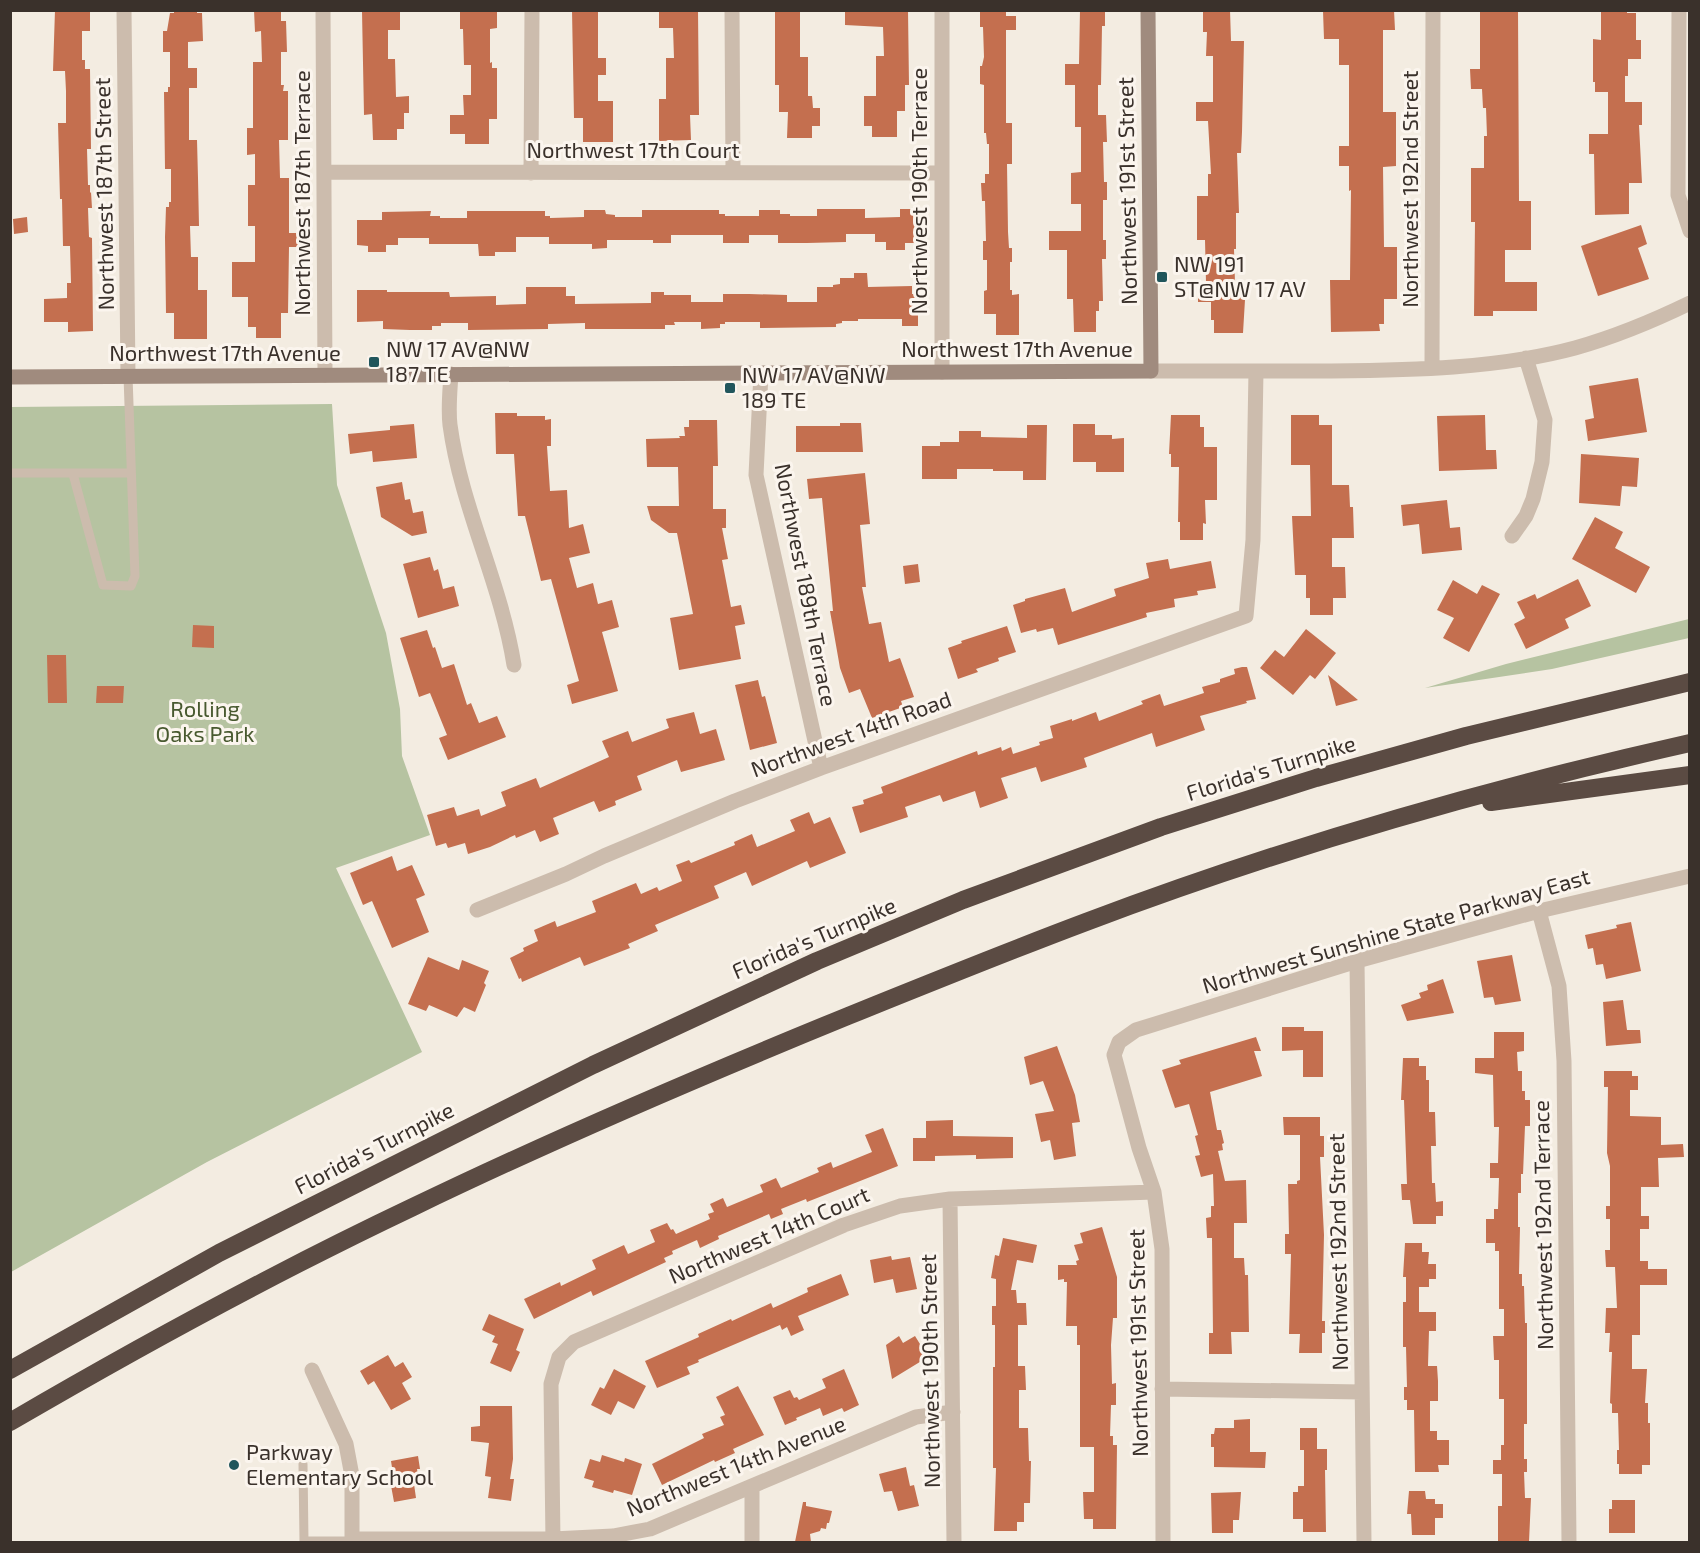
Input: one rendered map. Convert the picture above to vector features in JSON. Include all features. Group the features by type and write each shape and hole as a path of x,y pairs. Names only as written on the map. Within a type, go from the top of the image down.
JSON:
{"highway":[{"name":"Florida's Turnpike","path":"10,1370 219,1253 593,1065 817,961 921,918 1074,858 1161,827 1316,778 1466,736 1689,682"},
{"path":"10,1422 203,1313 413,1207 598,1121 771,1048 1085,922 1267,859 1418,812 1551,776 1689,743"},
{"path":"1418,812 1689,775"}],"street":[{"name":"Northwest 187th Street","path":"124,10 128,376"},
{"name":"Northwest 187th Terrace","path":"323,10 325,375"},
{"path":"531,173 532,10"},
{"path":"732,10 733,172"},
{"name":"Northwest 190th Terrace","path":"942,10 942,372"},
{"name":"Northwest 191st Street","path":"1148,10 1151,371"},
{"name":"Northwest 192nd Street","path":"1432,10 1432,368"},
{"path":"1679,10 1678,195 1689,231"},
{"name":"Northwest 17th Court","path":"324,172 942,173"},
{"name":"Northwest 17th Avenue","path":"10,377 1387,370 1432,368 1526,358 1575,348 1656,319 1689,303"},
{"path":"1512,536 1526,516 1533,499 1542,462 1545,420 1526,358"},
{"name":"Northwest 14th Road","path":"477,910 566,874 604,855 821,768 1246,616 1253,540 1256,371"},
{"name":"Northwest 189th Terrace","path":"761,373 756,475 821,768"},
{"path":"451,375 450,424 459,472 498,593 514,664"},
{"name":"Northwest Sunshine State Parkway East","path":"1119,1042 1136,1030 1357,962 1539,910 1689,876"},
{"name":"Northwest 192nd Terrace","path":"1539,910 1559,986 1564,1061 1569,1542"},
{"name":"Northwest 192nd Street","path":"1357,962 1364,1542"},
{"name":"Northwest 191st Street","path":"1119,1042 1114,1054 1138,1148 1154,1192 1162,1249 1163,1542"},
{"name":"Northwest 14th Court","path":"553,1541 551,1384 559,1357 574,1342 844,1225 900,1206 950,1199 1154,1192"},
{"name":"Northwest 190th Street","path":"950,1199 954,1542"},
{"path":"312,1370 346,1444 352,1476 352,1541"},
{"path":"1162,1389 1362,1392"},
{"name":"Northwest 14th Avenue","path":"352,1541 553,1541 613,1536 650,1529 916,1417 953,1412"},
{"path":"752,1486 752,1542"}],"lane":[{"path":"73,474 103,585 131,586 135,576 128,376"},
{"path":"10,473 131,473"},
{"path":"303,1464 304,1542 352,1541"}],"green space":[{"name":"Rolling Oaks Park","path":"332,404 337,485 386,633 400,709 402,756 430,835 336,868 422,1052 207,1162 11,1272 11,407"},
{"path":"1689,619 1689,638 1552,669 1425,688 1506,664"}],"building":[{"path":"55,10 90,10 90,31 82,31 82,60 85,60 85,69 90,69 91,149 87,149 88,185 90,185 92,208 88,208 89,237 92,238 93,331 68,332 68,322 44,322 44,299 67,298 67,283 71,283 70,246 63,246 62,199 60,199 58,123 66,123 65,71 53,71"},
{"path":"174,10 197,10 197,13 202,13 203,41 188,42 188,68 197,68 197,88 189,88 189,140 197,140 199,226 190,226 191,257 198,257 198,290 207,290 207,339 174,339 174,313 166,313 166,207 169,207 169,202 171,202 171,169 165,169 164,92 168,92 168,87 170,87 170,52 163,52 163,31 167,31 170,13 174,13"},
{"path":"254,10 276,10 281,12 281,21 286,21 287,52 281,52 281,85 284,85 283,91 288,91 288,140 279,140 280,178 289,178 289,233 302,233 302,247 289,247 288,313 281,313 281,338 256,338 256,327 248,327 248,297 232,297 232,262 255,262 255,226 248,226 248,185 255,185 255,154 247,155 247,128 253,128 253,62 262,62 261,31 255,32"},
{"path":"400,10 400,30 388,30 388,59 395,59 396,97 409,96 409,113 404,113 404,129 397,129 397,140 373,140 372,114 364,115 362,11"},
{"path":"497,10 497,28 490,29 490,63 492,62 492,68 497,68 497,119 489,119 489,144 465,144 465,134 450,134 450,115 464,115 463,95 471,95 471,65 464,65 463,29 460,29 460,12"},
{"path":"572,10 598,10 598,58 606,58 606,75 598,75 598,101 613,101 613,142 583,142 583,118 574,118"},
{"path":"659,10 698,10 699,115 690,115 691,140 659,141 659,99 666,99 666,58 674,58 673,28 659,28"},
{"path":"775,10 800,10 800,57 808,57 808,96 812,96 813,108 820,108 820,126 812,126 812,138 787,138 788,112 779,112 779,85 775,85"},
{"path":"845,10 908,10 909,85 905,85 905,111 897,111 897,137 872,137 872,126 864,126 864,96 876,96 876,56 884,56 883,27 845,25"},
{"path":"980,10 1006,10 1006,16 1016,16 1016,30 1006,30 1006,123 1012,123 1012,164 1007,164 1008,232 1009,248 1012,248 1010,290 1012,290 1012,295 1019,294 1019,335 996,335 996,314 984,314 987,260 983,260 983,241 986,241 985,201 982,201 981,183 985,183 985,174 989,174 989,144 987,144 986,133 984,133 984,85 980,84 980,66 982,66 984,57"},
{"path":"1080,10 1105,10 1105,26 1102,26 1101,85 1098,85 1098,115 1106,115 1107,142 1103,142 1107,200 1103,200 1103,240 1106,240 1106,259 1102,259 1103,301 1099,301 1099,311 1096,311 1096,332 1074,332 1073,299 1067,299 1067,250 1049,250 1049,231 1081,231 1081,204 1071,204 1071,173 1081,172 1081,127 1075,127 1075,85 1065,85 1065,64 1079,64"},
{"path":"1203,10 1230,10 1231,41 1244,41 1241,153 1237,153 1239,213 1236,213 1236,249 1234,249 1235,283 1246,283 1243,333 1214,333 1211,302 1198,302 1198,282 1206,282 1205,240 1197,240 1197,196 1208,196 1208,174 1211,174 1208,121 1196,121 1196,102 1213,102 1213,56 1206,56 1207,32 1203,32"},
{"path":"1394,10 1395,30 1383,30 1383,112 1396,112 1396,166 1383,167 1384,247 1397,247 1397,299 1384,299 1384,324 1379,324 1380,331 1331,332 1330,280 1350,280 1349,166 1339,166 1339,146 1349,146 1349,65 1339,65 1339,39 1324,39 1323,11"},
{"path":"1480,10 1518,10 1519,201 1531,201 1531,250 1505,250 1505,282 1537,282 1537,311 1493,311 1493,316 1474,316 1475,222 1471,222 1471,168 1484,168 1484,136 1487,136 1486,108 1483,108 1482,89 1471,89 1470,69 1480,69"},
{"path":"1601,10 1627,10 1627,13 1636,13 1636,40 1641,40 1641,59 1628,59 1628,76 1625,76 1625,102 1642,102 1642,125 1639,125 1642,183 1629,183 1629,214 1595,215 1594,154 1589,154 1589,134 1608,134 1608,92 1595,92 1595,82 1593,82 1593,39 1601,40"},
{"path":"817,209 865,209 865,218 900,217 900,209 918,209 918,243 905,243 905,250 886,250 886,242 875,242 875,234 846,234 846,242 807,243 778,243 778,235 749,235 749,243 723,243 723,235 671,235 671,243 653,243 653,240 607,240 607,248 592,249 592,244 549,244 549,237 516,237 516,252 495,252 495,256 479,256 478,244 429,244 429,238 398,238 398,245 386,245 386,252 368,252 368,246 357,245 357,220 382,220 382,212 431,211 430,216 440,216 440,218 467,218 467,211 545,211 545,216 550,216 550,218 584,217 584,210 605,210 606,214 615,215 615,217 642,217 642,210 719,210 719,214 725,214 725,216 759,216 759,210 780,210 780,214 790,214 790,216 817,216"},
{"path":"27,217 28,232 14,234 13,219"},
{"path":"1641,225 1647,244 1638,248 1649,279 1598,296 1581,246"},
{"path":"854,273 867,273 868,287 912,286 912,294 918,294 918,326 902,326 902,319 858,319 858,321 842,321 836,324 836,327 760,328 760,322 725,322 725,324 720,324 720,328 701,329 701,322 674,322 675,325 665,325 665,329 585,329 585,323 548,324 548,329 468,330 468,323 441,323 441,326 432,326 432,330 410,330 383,329 383,321 357,322 357,290 449,292 450,297 496,296 496,305 526,304 526,287 566,287 566,296 575,296 575,304 651,303 651,292 664,292 664,295 691,295 691,302 723,302 723,294 749,294 787,295 787,302 817,302 817,287 833,287 833,285 840,284 840,278 854,278"},
{"path":"1638,378 1647,432 1588,441 1585,420 1594,418 1589,386"},
{"path":"495,413 545,416 545,420 551,419 551,446 547,446 550,491 567,490 569,528 583,524 590,553 569,558 577,588 593,583 598,604 612,600 619,627 602,632 618,691 572,704 567,685 579,681 551,579 541,581 525,516 518,516 514,454 496,454"},
{"path":"1171,415 1200,415 1200,427 1204,427 1204,447 1217,447 1217,500 1205,500 1206,524 1203,523 1203,540 1180,540 1179,467 1171,467 1171,454 1169,454"},
{"path":"1291,415 1319,415 1319,425 1332,425 1332,485 1349,485 1350,507 1353,507 1354,538 1332,538 1332,567 1345,567 1346,598 1333,598 1333,615 1310,615 1310,598 1306,598 1306,575 1295,575 1292,516 1311,516 1310,465 1291,465"},
{"path":"1485,415 1486,450 1496,450 1497,469 1439,471 1437,416"},
{"path":"689,420 717,420 718,466 713,466 713,509 726,509 726,528 722,528 728,559 722,560 731,607 741,605 745,624 735,626 741,659 679,670 670,618 693,614 677,533 669,533 651,520 647,506 679,506 678,467 647,467 646,439 685,436 684,427 689,427"},
{"path":"840,423 861,423 863,452 796,452 796,426 840,426"},
{"path":"414,424 417,458 373,462 372,451 350,454 348,434 390,430 390,426"},
{"path":"1073,424 1095,424 1095,435 1112,435 1112,439 1124,438 1124,472 1096,472 1096,462 1073,462"},
{"path":"1027,425 1047,425 1046,480 1023,480 1023,471 993,471 993,469 957,469 957,479 922,479 922,446 940,446 940,442 959,442 959,431 981,431 981,437 1027,438"},
{"path":"1581,454 1639,458 1637,487 1622,486 1620,506 1579,503"},
{"path":"865,473 870,524 860,525 866,587 862,587 869,624 881,622 889,662 900,658 914,697 901,701 903,707 872,718 860,689 849,693 840,668 830,611 833,611 822,498 809,499 807,479"},
{"path":"402,482 405,500 410,499 413,513 423,511 427,533 412,536 381,517 376,487"},
{"path":"1447,500 1450,528 1460,527 1462,550 1422,554 1419,524 1403,526 1401,505"},
{"path":"1595,517 1623,532 1615,548 1650,567 1636,593 1572,559"},
{"path":"430,557 434,571 438,569 443,589 454,586 459,606 418,618 403,564"},
{"path":"1168,559 1170,569 1211,561 1216,588 1197,591 1198,595 1174,599 1175,607 1146,613 1147,617 1058,645 1053,628 1021,633 1013,605 1025,599 1065,588 1072,612 1116,596 1114,589 1149,578 1146,563"},
{"path":"918,564 920,582 905,584 903,566"},
{"path":"1578,579 1591,606 1565,619 1569,628 1526,649 1514,624 1525,618 1517,602 1535,594 1537,599"},
{"path":"1453,580 1477,594 1482,585 1500,594 1469,652 1443,638 1454,618 1437,610"},
{"path":"193,625 214,626 214,648 192,647"},
{"path":"1007,626 1016,652 998,658 999,661 976,669 978,672 958,679 948,648 962,643 961,641"},
{"path":"1306,629 1336,653 1315,679 1310,675 1293,695 1260,668 1275,650 1284,657"},
{"path":"427,630 442,668 454,664 467,705 471,703 479,723 497,716 506,737 448,760 439,738 447,735 430,693 419,697 400,638"},
{"path":"47,655 66,655 67,703 48,703"},
{"path":"1247,667 1256,699 1200,716 1205,730 1156,747 1152,733 1084,758 1087,767 1041,782 1036,767 1001,778 1008,798 980,808 975,791 943,802 940,795 905,807 908,817 860,833 852,807 864,804 863,800 883,793 881,787 977,751 978,755 1001,747 1002,751 1011,747 1013,754 1040,745 1039,742 1053,738 1050,726 1096,712 1099,721 1143,704 1141,701 1160,694 1164,706 1204,693 1202,687 1220,682 1220,679 1235,674 1234,669"},
{"path":"1328,675 1358,700 1336,706"},
{"path":"758,680 762,697 765,696 777,743 750,750 735,685"},
{"path":"97,686 124,686 123,703 96,703"},
{"path":"694,712 700,734 716,729 725,760 681,772 677,760 637,776 642,790 615,801 616,805 599,812 594,801 553,818 559,834 540,842 535,830 516,838 515,835 468,854 465,843 448,848 446,843 436,846 427,815 454,807 457,816 479,809 481,816 506,806 501,792 536,778 540,788 609,757 602,741 628,731 632,742 669,728 666,719"},
{"path":"809,812 814,824 830,817 846,853 810,868 807,861 752,886 746,872 714,886 719,898 655,925 658,931 628,944 630,948 584,966 580,957 522,982 521,978 519,979 510,958 524,951 523,948 538,941 534,930 555,921 557,927 596,912 592,901 636,883 641,894 657,887 659,891 682,881 676,865 689,860 691,863 735,845 734,842 752,834 757,847 795,831 790,820"},
{"path":"392,856 397,871 412,865 425,895 416,899 429,932 392,948 372,901 363,905 350,873"},
{"path":"1631,922 1641,971 1606,979 1603,964 1596,965 1593,948 1588,949 1585,935 1617,928 1616,925"},
{"path":"1512,955 1521,1001 1495,1005 1493,997 1484,998 1477,961"},
{"path":"428,957 459,970 462,960 489,971 475,1012 464,1007 457,1017 429,1005 426,1011 408,1004"},
{"path":"1443,979 1454,1013 1407,1021 1401,1005 1421,998 1419,993 1428,990 1427,985"},
{"path":"1623,1000 1627,1030 1640,1030 1641,1043 1606,1046 1603,1002"},
{"path":"1282,1027 1304,1027 1304,1031 1323,1031 1323,1077 1303,1077 1303,1050 1282,1051"},
{"path":"1494,1032 1524,1032 1524,1051 1517,1052 1518,1071 1522,1071 1522,1091 1525,1091 1525,1100 1530,1100 1530,1126 1525,1126 1523,1174 1521,1174 1521,1193 1518,1193 1519,1274 1522,1274 1522,1286 1524,1286 1525,1323 1527,1323 1527,1424 1524,1424 1524,1459 1527,1459 1527,1472 1524,1472 1525,1498 1531,1498 1529,1542 1498,1542 1498,1506 1502,1506 1502,1474 1493,1474 1493,1460 1501,1460 1501,1445 1504,1445 1504,1399 1499,1399 1499,1360 1494,1360 1493,1336 1504,1336 1504,1309 1499,1309 1499,1251 1495,1251 1495,1243 1486,1243 1486,1219 1494,1219 1494,1209 1498,1209 1499,1178 1490,1178 1490,1163 1498,1163 1499,1127 1494,1127 1493,1075 1475,1073 1475,1058 1494,1058"},
{"path":"1256,1037 1261,1051 1254,1051 1262,1076 1210,1092 1217,1130 1221,1130 1224,1143 1222,1144 1223,1150 1218,1151 1225,1181 1246,1180 1247,1223 1234,1223 1234,1258 1244,1258 1245,1275 1248,1275 1249,1332 1231,1332 1232,1354 1209,1354 1209,1333 1213,1333 1212,1238 1207,1238 1206,1218 1211,1217 1211,1206 1214,1206 1213,1174 1201,1177 1195,1156 1200,1155 1195,1136 1198,1135 1189,1104 1175,1108 1162,1070 1181,1064 1179,1060"},
{"path":"1057,1046 1075,1095 1080,1122 1072,1123 1076,1156 1054,1160 1050,1140 1041,1142 1035,1114 1054,1111 1043,1081 1030,1085 1024,1057"},
{"path":"1403,1058 1419,1058 1419,1066 1426,1066 1426,1080 1429,1080 1429,1112 1435,1112 1436,1146 1431,1146 1432,1183 1435,1183 1436,1202 1443,1201 1443,1216 1436,1216 1436,1224 1413,1224 1410,1200 1402,1200 1401,1184 1407,1184 1404,1100 1401,1100"},
{"path":"1604,1071 1632,1071 1632,1076 1638,1076 1638,1090 1630,1090 1630,1116 1661,1117 1661,1145 1683,1144 1684,1157 1658,1158 1659,1187 1641,1187 1641,1216 1649,1216 1649,1229 1640,1229 1640,1261 1648,1261 1648,1269 1667,1269 1667,1285 1640,1285 1640,1335 1632,1335 1632,1369 1647,1369 1645,1403 1648,1403 1648,1423 1650,1423 1650,1465 1642,1465 1642,1474 1619,1474 1619,1464 1617,1464 1618,1413 1612,1413 1610,1403 1612,1352 1609,1352 1610,1333 1605,1333 1606,1308 1617,1308 1615,1267 1606,1267 1605,1250 1610,1250 1610,1219 1606,1219 1606,1206 1610,1206 1610,1166 1607,1153 1608,1087 1604,1087"},
{"path":"1283,1117 1320,1117 1320,1136 1324,1136 1324,1157 1320,1157 1324,1235 1322,1321 1325,1321 1325,1333 1322,1333 1322,1353 1299,1353 1300,1334 1289,1334 1291,1254 1285,1254 1285,1234 1289,1234 1288,1184 1297,1184 1300,1180 1300,1135 1284,1135"},
{"path":"953,1120 953,1136 1013,1137 1013,1158 976,1159 976,1155 935,1156 935,1161 913,1161 913,1138 926,1138 926,1121"},
{"path":"883,1128 898,1166 807,1202 806,1199 781,1209 783,1214 771,1219 769,1214 718,1236 719,1239 700,1248 697,1240 672,1251 673,1254 664,1258 666,1262 593,1296 591,1291 534,1319 524,1299 560,1282 561,1286 596,1269 592,1260 624,1245 628,1254 655,1242 650,1230 667,1223 676,1234 710,1219 708,1214 714,1212 710,1204 723,1198 727,1207 763,1192 760,1185 776,1178 781,1188 819,1172 817,1168 831,1162 833,1168 872,1152 865,1135"},
{"path":"1102,1227 1117,1277 1117,1318 1113,1318 1111,1345 1112,1384 1116,1383 1116,1405 1111,1405 1110,1436 1113,1436 1113,1445 1117,1445 1116,1529 1093,1529 1093,1519 1084,1519 1083,1492 1094,1492 1094,1447 1080,1447 1080,1345 1077,1345 1077,1326 1066,1326 1067,1282 1064,1282 1064,1279 1058,1280 1058,1265 1077,1265 1076,1261 1079,1260 1074,1245 1083,1243 1080,1233"},
{"path":"1003,1238 1037,1245 1033,1263 1017,1260 1011,1290 1016,1290 1017,1303 1026,1303 1027,1325 1018,1325 1018,1366 1025,1366 1026,1390 1019,1390 1019,1428 1028,1428 1029,1461 1031,1461 1030,1503 1024,1503 1024,1522 1017,1522 1017,1531 994,1531 995,1325 992,1325 992,1306 996,1306 996,1279 991,1278 995,1255 999,1256"},
{"path":"1405,1243 1422,1243 1422,1252 1429,1252 1428,1264 1436,1264 1436,1279 1429,1279 1429,1287 1419,1287 1419,1312 1436,1312 1436,1331 1429,1331 1428,1366 1437,1366 1438,1401 1430,1401 1430,1431 1437,1431 1437,1440 1449,1440 1449,1465 1438,1465 1439,1472 1415,1472 1414,1410 1407,1410 1407,1400 1404,1400 1404,1387 1407,1387 1406,1347 1403,1347 1403,1302 1406,1302 1406,1277 1403,1277"},
{"path":"891,1256 892,1260 910,1257 917,1289 896,1293 893,1279 874,1283 870,1260"},
{"path":"841,1274 849,1295 798,1316 804,1330 791,1336 787,1327 782,1330 780,1325 698,1360 699,1362 687,1367 690,1374 657,1388 645,1361 699,1337 698,1334 731,1319 732,1321 771,1303 773,1308 808,1292 807,1288"},
{"path":"489,1314 524,1329 516,1350 520,1352 511,1372 490,1363 498,1344 492,1342 495,1336 482,1330"},
{"path":"899,1336 903,1343 915,1336 928,1357 892,1379 886,1345"},
{"path":"388,1355 395,1367 403,1362 412,1377 402,1383 411,1399 391,1410 374,1381 368,1385 360,1371"},
{"path":"614,1369 646,1386 634,1409 618,1401 611,1415 591,1405 600,1387 604,1389"},
{"path":"844,1369 859,1405 844,1412 842,1408 823,1416 820,1408 785,1425 773,1397 790,1390 794,1398 797,1397 799,1400 826,1388 822,1379"},
{"path":"738,1386 764,1435 733,1449 735,1453 715,1462 714,1460 662,1485 652,1464 704,1438 702,1434 724,1425 720,1417 725,1415 716,1397"},
{"path":"480,1406 512,1406 513,1459 510,1479 514,1479 511,1501 488,1498 491,1477 485,1476 489,1443 471,1441 471,1427 480,1426"},
{"path":"1250,1419 1250,1452 1266,1452 1265,1468 1214,1467 1214,1447 1211,1447 1211,1434 1214,1434 1215,1428 1234,1428 1234,1420"},
{"path":"1300,1428 1317,1428 1317,1449 1327,1449 1326,1532 1303,1532 1303,1519 1293,1519 1293,1492 1298,1492 1298,1486 1304,1486 1304,1450 1300,1450"},
{"path":"602,1455 624,1462 625,1458 642,1464 632,1495 592,1487 594,1481 584,1478 590,1459 600,1462"},
{"path":"418,1456 420,1469 417,1469 418,1476 413,1477 416,1498 394,1502 390,1480 394,1480 391,1461"},
{"path":"906,1467 910,1486 914,1485 919,1506 898,1511 892,1491 884,1492 879,1474"},
{"path":"1409,1491 1425,1491 1426,1499 1435,1499 1435,1504 1443,1504 1443,1518 1435,1518 1435,1535 1412,1535 1411,1514 1407,1514"},
{"path":"1241,1492 1239,1520 1233,1520 1233,1533 1212,1533 1211,1493"},
{"path":"1612,1500 1635,1500 1635,1533 1609,1533 1609,1509 1612,1509"},
{"path":"803,1502 806,1502 806,1506 832,1511 826,1529 821,1528 820,1531 810,1534 811,1542 795,1542"}],"place":[{"name":"NW 191 ST@NW 17 AV","path":"1162,277"},
{"name":"NW 17 AV@NW 187 TE","path":"374,362"},
{"name":"NW 17 AV@NW 189 TE","path":"730,388"},
{"name":"Parkway Elementary School","path":"234,1465"}]}
